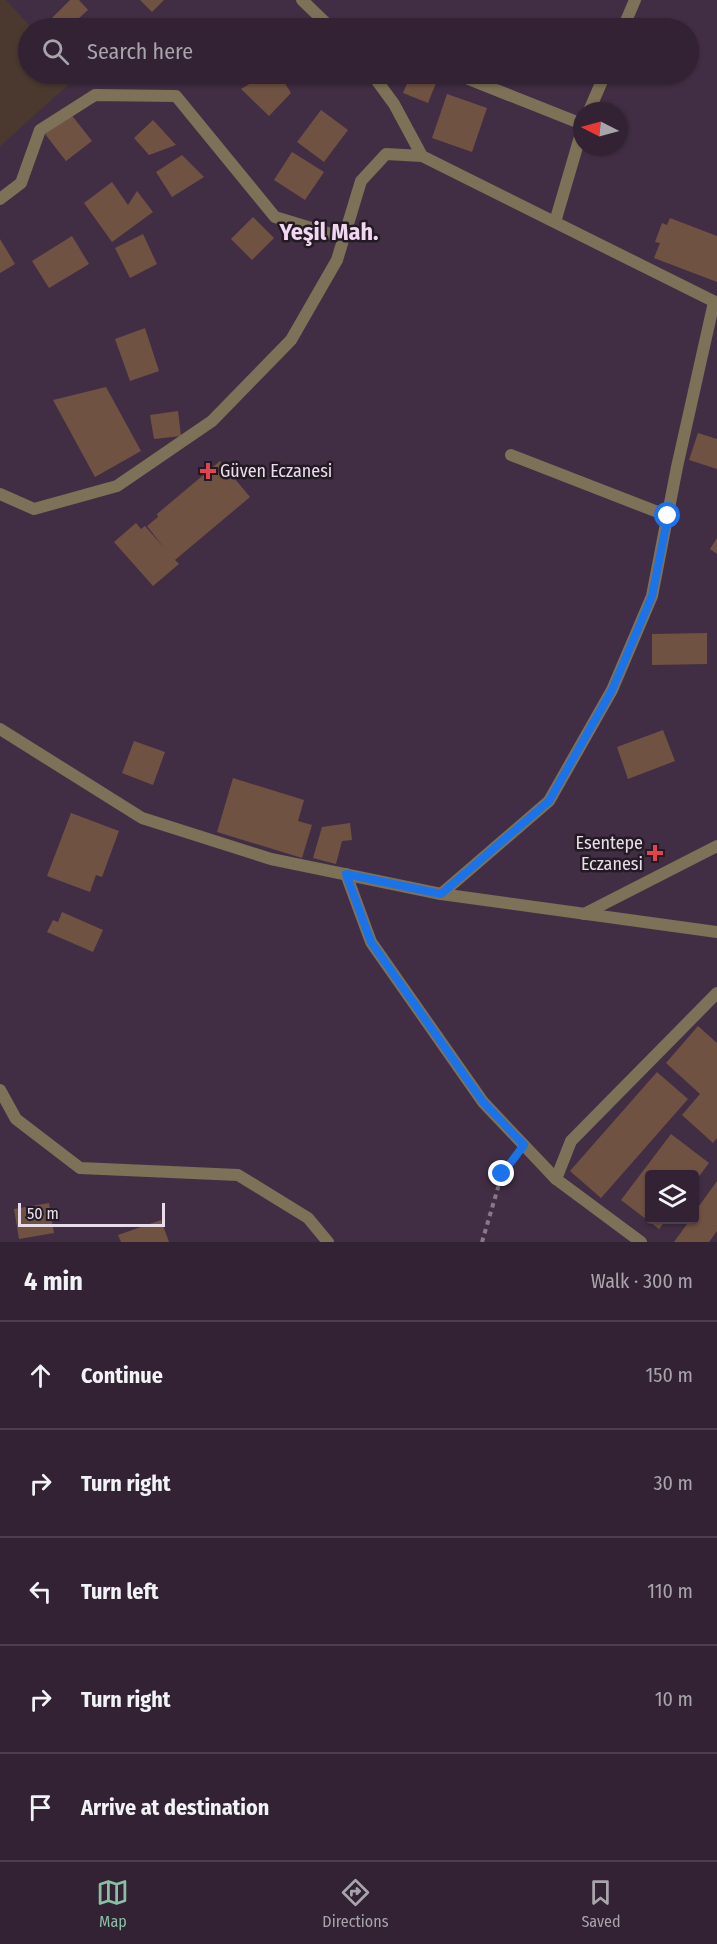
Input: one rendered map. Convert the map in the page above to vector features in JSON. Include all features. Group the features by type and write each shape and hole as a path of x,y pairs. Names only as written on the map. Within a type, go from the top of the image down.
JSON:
{"street":[{"path":"627,18 634,0"},
{"path":"310,3 323,18"},
{"path":"379,84 394,104 422,156"},
{"path":"481,84 573,120"},
{"path":"593,102 601,84"},
{"path":"0,199 21,183 40,130 95,95 176,96 275,217 344,238"},
{"path":"0,494 34,509 117,486 212,421 291,340 337,260 362,181 386,154 422,156 716,303 652,596 612,690 549,801 441,894"},
{"path":"555,222 574,156"},
{"path":"511,455 668,516"},
{"path":"0,729 141,818 271,859 441,894 717,932"},
{"path":"584,914 717,846"},
{"path":"346,874 371,942 483,1102 556,1179 641,1242"},
{"path":"556,1179 571,1142 715,998"},
{"path":"0,1090 16,1119 80,1168 238,1175 308,1218 327,1242"}],"path":[{"path":"482,1242 502,1174 524,1145"}],"shaded area":[{"path":"0,0 6,0 23,18 18,18 18,84 69,84 0,146"}],"building":[{"path":"70,0 79,0 88,10 79,18 52,18"},
{"path":"140,0 164,0 152,12"},
{"path":"249,84 285,84 291,93 269,116 241,89"},
{"path":"407,84 436,84 428,103 403,93"},
{"path":"447,94 487,108 472,152 432,138"},
{"path":"321,110 348,130 324,162 297,142"},
{"path":"70,113 92,141 66,161 45,134"},
{"path":"153,120 176,145 149,155 134,138"},
{"path":"292,152 324,172 305,200 274,180"},
{"path":"182,155 204,177 172,197 156,172"},
{"path":"112,182 128,205 137,191 153,212 112,242 84,203"},
{"path":"253,217 274,238 252,260 231,239"},
{"path":"670,218 717,236 717,282 654,258 660,243 655,242 662,223 667,225"},
{"path":"143,234 157,264 130,278 115,248"},
{"path":"72,236 89,264 49,288 32,261"},
{"path":"0,239 15,264 0,273"},
{"path":"145,328 159,371 130,381 115,339"},
{"path":"106,387 141,451 95,477 53,400"},
{"path":"178,411 181,436 154,439 150,415"},
{"path":"698,433 717,439 717,469 689,460"},
{"path":"220,461 250,497 175,560 179,564 153,586 114,542 136,523 141,529 145,526 164,548 147,526 158,517 157,514"},
{"path":"717,538 717,554 710,549"},
{"path":"707,633 707,664 652,665 652,634"},
{"path":"663,730 675,761 628,779 617,747"},
{"path":"134,741 165,752 153,785 122,773"},
{"path":"233,778 304,800 298,821 312,825 302,858 217,832"},
{"path":"71,813 119,831 102,877 96,875 90,892 47,876"},
{"path":"350,823 352,840 342,841 336,864 313,858 322,827"},
{"path":"62,912 103,930 93,952 47,932 53,920 58,922"},
{"path":"698,1026 717,1043 717,1138 713,1143 682,1115 700,1094 666,1063"},
{"path":"657,1072 688,1099 601,1198 570,1171"},
{"path":"671,1134 709,1163 699,1176 699,1170 645,1170 645,1218 621,1200"},
{"path":"717,1181 717,1231 709,1242 674,1242 687,1224 699,1224 699,1206"},
{"path":"49,1203 54,1233 19,1239 14,1209"},
{"path":"161,1220 169,1242 121,1242 118,1235"},
{"path":"652,1224 663,1224 659,1229"}],"place":[{"name":"Güven Eczanesi","path":"208,471"},
{"name":"Esentepe Eczanesi","path":"655,853"}],"district":[{"name":"Yeşil Mah.","path":"329,232"}],"route":[{"path":"502,1174 524,1145 483,1102 371,942 346,874 441,894 549,801 612,690 652,596 668,516"}]}
